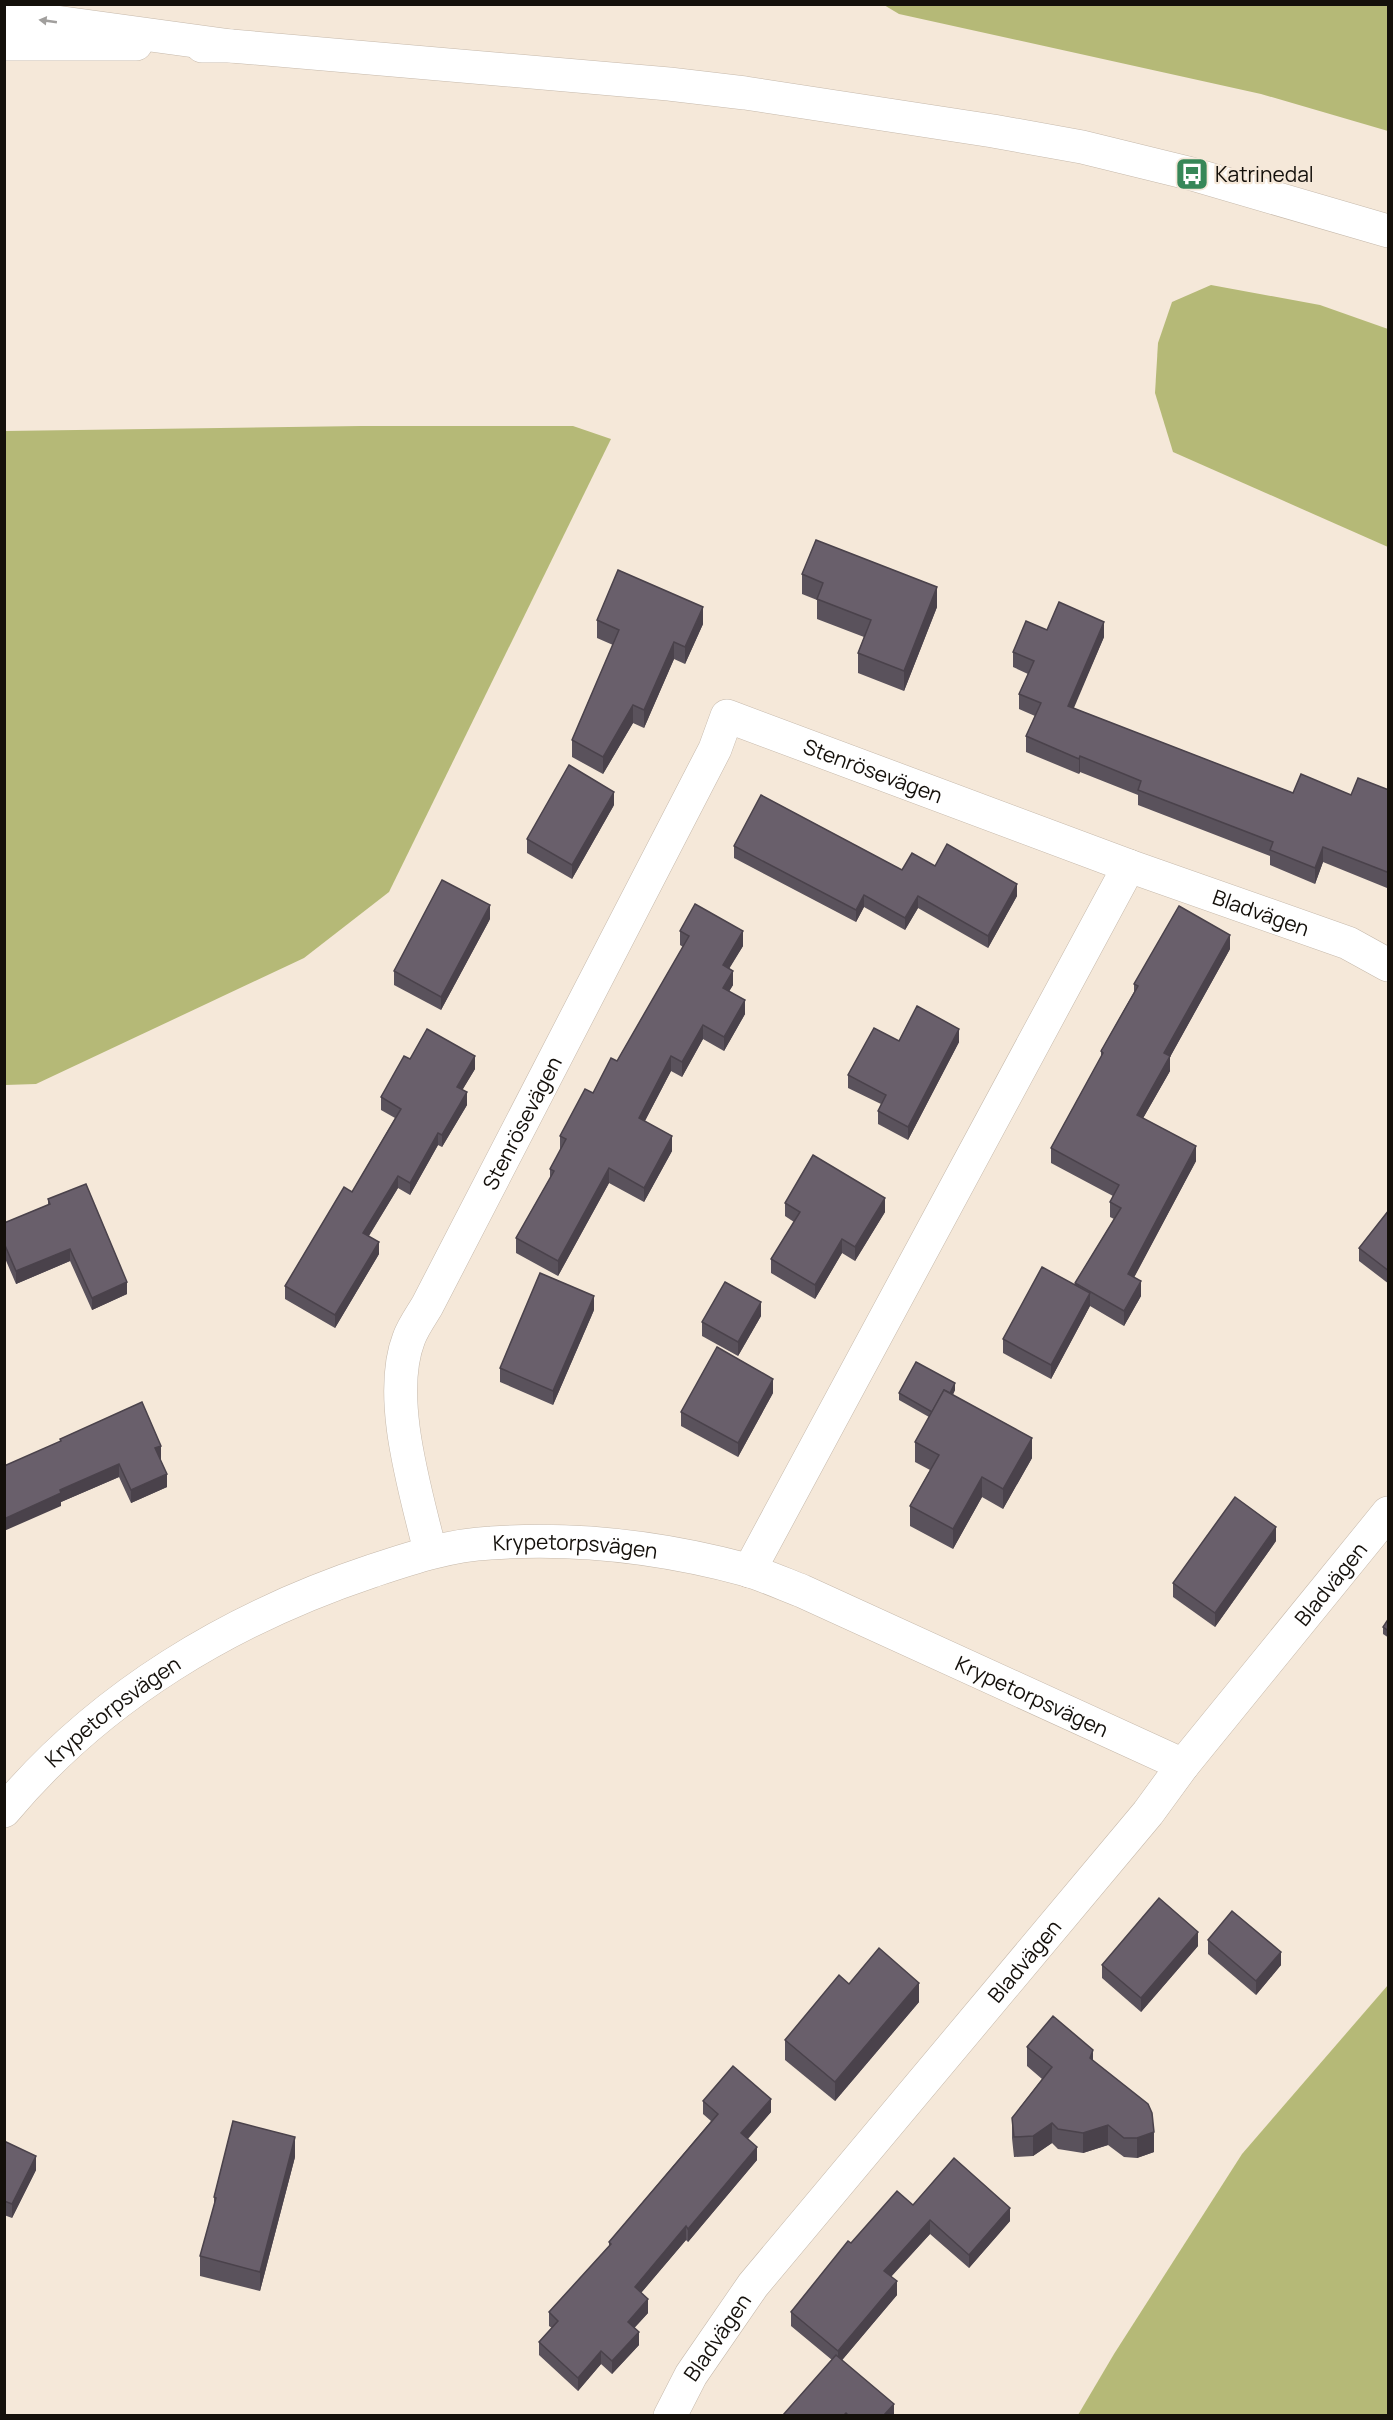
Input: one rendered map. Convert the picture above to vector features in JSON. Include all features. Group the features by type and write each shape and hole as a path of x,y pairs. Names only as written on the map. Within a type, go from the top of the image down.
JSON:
{"main road":[{"path":"4,15 231,46 680,86 756,95 993,131 1082,147 1192,174 1389,231"},
{"path":"4,44 231,46"},
{"name":"Stenrösevägen","path":"430,1551 403,1419 401,1376 409,1338 714,749 727,716 1129,866"},
{"path":"749,1571 1129,866"},
{"name":"Bladvägen","path":"1129,866 1348,943 1389,965"},
{"name":"Bladvägen","path":"670,2415 691,2375 753,2285 1148,1813 1183,1765 1389,1513"},
{"name":"Krypetorpsvägen","path":"4,1812 24,1788 80,1733 140,1685 196,1650 264,1614 344,1580 430,1551 489,1543 554,1541 678,1555 749,1571 802,1591 1183,1765"}],"green space":[{"path":"884,5 1388,5 1388,131 1261,94 899,14"},
{"path":"1211,285 1320,305 1388,329 1388,547 1173,452 1155,393 1158,343 1172,302"},
{"path":"361,426 573,426 611,439 389,892 304,958 36,1084 5,1085 5,431"},
{"path":"1388,1985 1388,2415 1078,2415 1114,2354 1242,2154"}],"building":[{"path":"816,540 937,587 904,671 858,653 871,620 817,599 823,583 802,574"},
{"path":"618,570 703,607 685,647 674,642 644,710 633,705 603,757 572,740 619,630 597,620"},
{"path":"1059,602 1104,622 1068,706 1293,793 1301,774 1351,795 1358,778 1389,790 1389,868 1387,872 1323,847 1315,868 1270,850 1273,842 1138,790 1141,781 1080,756 1079,759 1026,736 1041,703 1019,694 1034,661 1013,652 1026,621 1047,630"},
{"path":"569,765 614,792 572,865 527,839"},
{"path":"761,795 902,870 912,853 935,866 947,844 1017,884 988,936 918,896 905,918 864,895 856,910 734,846"},
{"path":"442,880 490,905 441,997 394,971"},
{"path":"695,904 743,931 723,965 733,971 723,988 745,1000 724,1037 703,1025 682,1062 671,1056 639,1118 672,1136 644,1188 609,1168 558,1261 516,1238 554,1171 550,1169 566,1139 560,1136 585,1089 593,1093 611,1058 617,1061 689,936 680,931"},
{"path":"1179,906 1230,935 1164,1053 1170,1056 1137,1115 1196,1146 1128,1274 1141,1281 1124,1311 1075,1283 1121,1208 1110,1202 1119,1185 1051,1148 1103,1053 1101,1051 1138,986 1134,984"},
{"path":"917,1006 959,1029 908,1127 878,1111 886,1095 848,1075 874,1028 899,1041"},
{"path":"427,1029 475,1056 457,1087 467,1092 442,1135 438,1133 410,1183 398,1176 363,1233 379,1242 335,1315 285,1286 344,1187 352,1192 401,1109 381,1097 404,1056 410,1059"},
{"path":"813,1155 885,1198 855,1247 842,1239 815,1285 771,1259 800,1212 785,1203"},
{"path":"86,1184 127,1282 92,1298 70,1249 16,1271 4,1243 4,1223 50,1204 48,1199"},
{"path":"1389,1210 1389,1271 1359,1248"},
{"path":"1042,1267 1090,1293 1051,1365 1003,1339"},
{"path":"540,1273 594,1296 553,1391 500,1368"},
{"path":"725,1282 761,1302 738,1342 702,1322"},
{"path":"717,1347 773,1379 738,1443 681,1412"},
{"path":"916,1362 955,1383 950,1393 944,1390 932,1412 899,1393"},
{"path":"944,1390 1032,1438 1003,1489 982,1477 953,1529 910,1506 939,1455 915,1442"},
{"path":"142,1402 161,1446 155,1448 167,1474 131,1490 119,1464 60,1490 61,1493 4,1519 4,1466"},
{"path":"1235,1497 1276,1527 1215,1613 1173,1583"},
{"path":"1389,1618 1389,1631 1383,1627"},
{"path":"1159,1898 1198,1932 1141,1998 1102,1965"},
{"path":"1232,1911 1281,1952 1256,1981 1208,1940"},
{"path":"879,1948 919,1983 835,2082 785,2040 839,1975 849,1984"},
{"path":"1053,2016 1093,2050 1090,2058 1148,2104 1152,2113 1154,2132 1137,2138 1124,2138 1108,2125 1083,2133 1058,2129 1052,2123 1033,2136 1014,2137 1012,2118 1052,2067 1027,2047"},
{"path":"733,2066 771,2099 741,2133 757,2147 688,2229 686,2226 635,2287 648,2299 628,2322 639,2332 612,2361 601,2351 578,2378 539,2342 558,2321 549,2312 611,2244 609,2242 718,2114 703,2101"},
{"path":"233,2121 295,2137 260,2272 200,2256"},
{"path":"4,2141 36,2156 12,2204 4,2201"},
{"path":"954,2158 1010,2208 969,2255 930,2220 884,2271 897,2281 838,2351 791,2312 848,2241 851,2243 897,2191 913,2205"},
{"path":"836,2355 894,2404 884,2415 848,2415 846,2413 844,2415 783,2415"}],"place":[{"name":"Katrinedal","path":"1192,174"}]}
